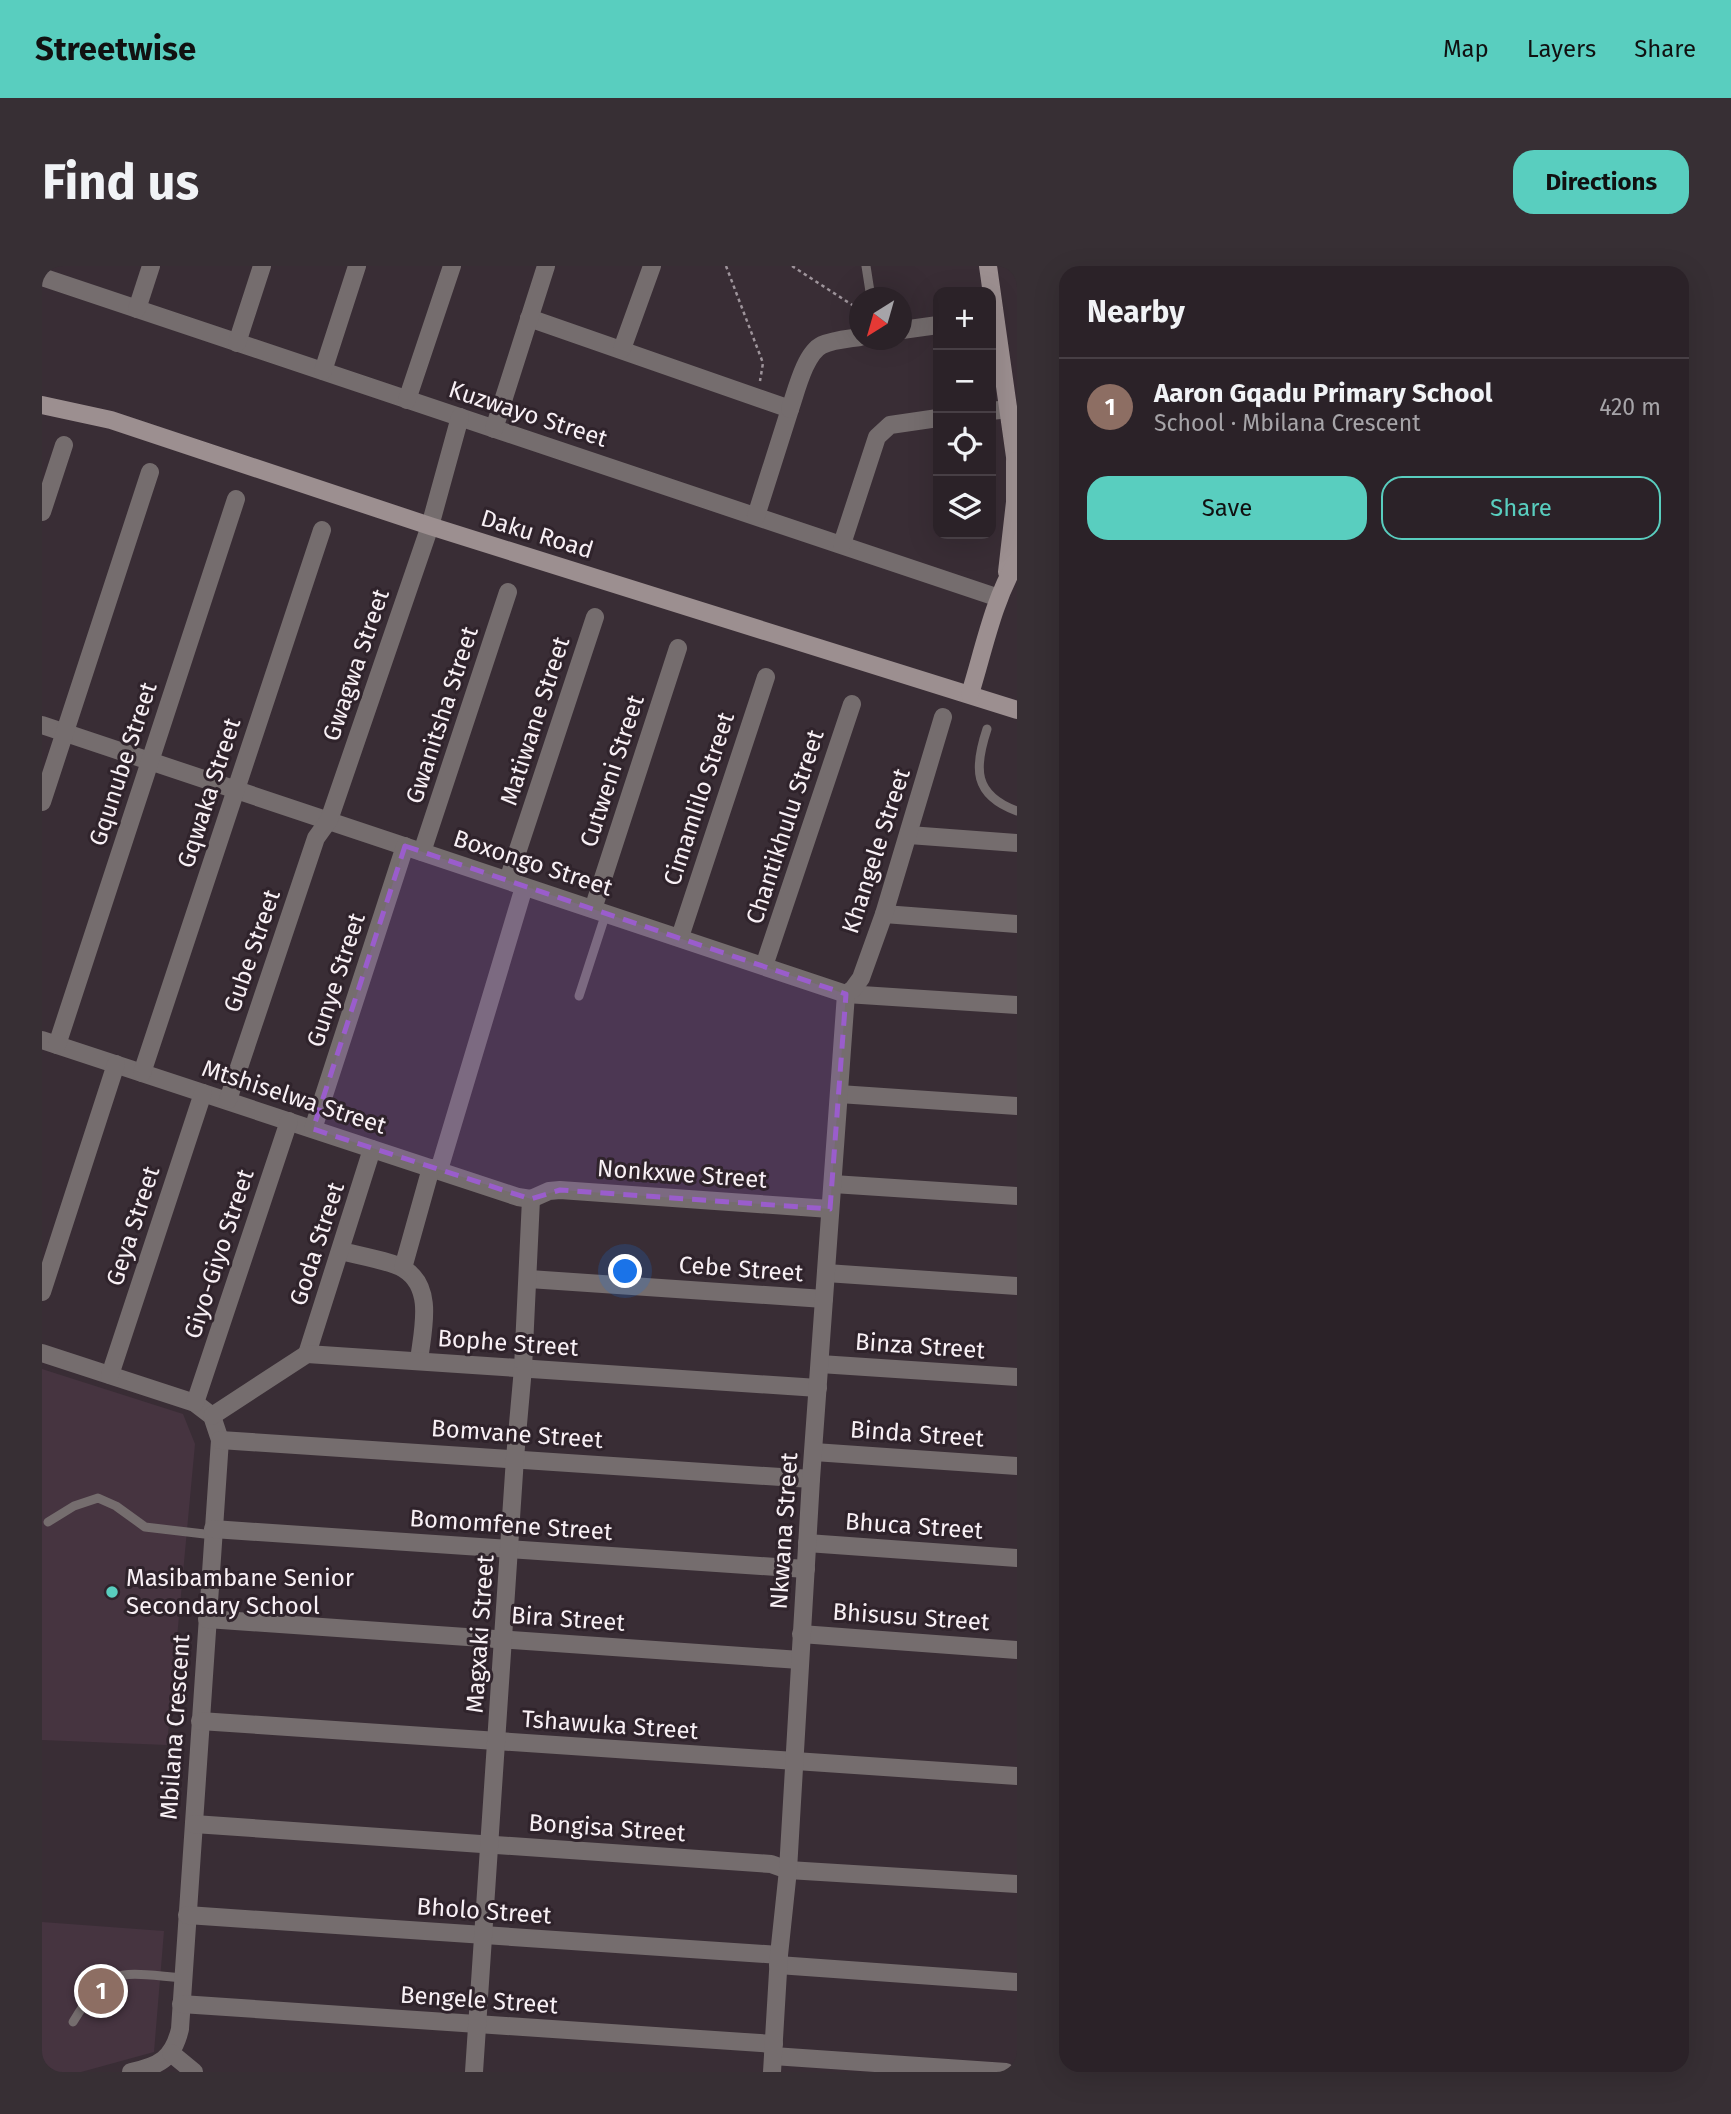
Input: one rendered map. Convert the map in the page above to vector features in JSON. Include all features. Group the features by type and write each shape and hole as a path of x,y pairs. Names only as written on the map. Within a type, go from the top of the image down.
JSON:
{"main road":[{"path":"988,266 990,287"},
{"path":"995,350 999,410 1016,466 1015,502 1006,579"},
{"name":"Daku Road","path":"42,405 111,420 430,527 1017,710"},
{"path":"970,694 999,598 1017,561"}],"street":[{"path":"137,309 151,266"},
{"path":"237,342 262,266"},
{"path":"323,372 357,266"},
{"path":"407,400 452,266"},
{"path":"494,429 546,266"},
{"path":"622,349 652,266"},
{"name":"Kuzwayo Street","path":"42,277 999,598"},
{"path":"529,318 790,409"},
{"path":"912,329 933,326"},
{"path":"756,516 790,409 810,357 823,345 849,339"},
{"name":"Gwagwa Street","path":"329,820 430,527 460,417"},
{"path":"842,544 877,437 890,425 933,419"},
{"path":"42,512 64,445"},
{"path":"42,802 150,472"},
{"name":"Gqunube Street","path":"50,1042 149,762 236,499"},
{"name":"Gqwaka Street","path":"142,1073 322,530"},
{"name":"Gwanitsha Street","path":"414,849 508,592"},
{"name":"Matiwane Street","path":"403,1268 435,1169 595,617"},
{"name":"Cutweni Street","path":"599,911 678,648"},
{"name":"Cimamlilo Street","path":"680,937 766,677"},
{"name":"Chantikhulu Street","path":"764,966 852,704"},
{"name":"Khangele Street","path":"846,994 861,978 884,914 943,717"},
{"name":"Boxongo Street","path":"42,725 846,994 1017,1005"},
{"name":"Gube Street","path":"228,1101 316,838 329,820"},
{"path":"909,835 1017,843"},
{"name":"Gunye Street","path":"313,1129 414,849"},
{"path":"884,914 1017,924"},
{"name":"Nkwana Street","path":"773,2058 846,994"},
{"name":"Mtshiselwa Street","path":"50,1042 518,1197 531,1199"},
{"path":"42,1292 116,1064"},
{"name":"Geya Street","path":"110,1375 203,1093"},
{"path":"839,1094 1017,1106"},
{"name":"Giyo-Giyo Street","path":"195,1403 289,1121"},
{"name":"Goda Street","path":"307,1354 372,1149"},
{"path":"833,1184 1017,1196"},
{"name":"Nonkxwe Street","path":"531,1199 549,1191 561,1190 830,1209"},
{"name":"Magxaki Street","path":"474,2072 514,1458 529,1279 531,1199"},
{"path":"341,1251 403,1268 412,1275 425,1306 419,1361"},
{"path":"826,1273 1017,1286"},
{"name":"Cebe Street","path":"529,1279 824,1299"},
{"path":"42,1353 195,1403 212,1416 307,1354"},
{"name":"Bophe Street","path":"307,1354 818,1388"},
{"name":"Binza Street","path":"820,1364 1017,1377"},
{"name":"Mbilana Crescent","path":"171,2053 180,2029 220,1440 212,1416"},
{"name":"Bomvane Street","path":"220,1440 811,1479"},
{"name":"Binda Street","path":"814,1451 1017,1466"},
{"name":"Bomomfene Street","path":"213,1532 806,1569"},
{"name":"Bhuca Street","path":"807,1543 1017,1558"},
{"name":"Bira Street","path":"207,1619 800,1660"},
{"name":"Bhisusu Street","path":"802,1634 1017,1650"},
{"name":"Tshawuka Street","path":"200,1721 1017,1776"},
{"name":"Bongisa Street","path":"194,1824 771,1864 788,1870 1017,1884"},
{"name":"Bholo Street","path":"187,1915 483,1936 1017,1982"},
{"name":"Bengele Street","path":"181,2004 477,2025 773,2058 1006,2072"},
{"path":"131,2072 156,2064 171,2053 194,2072"}],"lane":[{"path":"866,266 869,287"},
{"path":"987,729 978,755 979,779 988,794 1003,806 1017,811"},
{"path":"579,996 599,911"},
{"path":"48,1522 74,1506 97,1498 116,1506 145,1527 213,1532"},
{"path":"73,2022 89,1995 116,1975 183,1978"}],"path":[{"path":"726,266 763,362 758,398"},
{"path":"792,266 849,303"}],"highlighted area":[{"path":"405,846 846,994 830,1209 560,1190 531,1199 313,1129"}],"shaded area":[{"name":"Masibambane Senior Secondary School","path":"42,1369 183,1414 195,1444 167,1745 42,1740"},
{"path":"42,1922 164,1931 154,2052 81,2072 42,2072"}],"place":[{"name":"Masibambane Senior Secondary School","path":"112,1592"},
{"name":"Aaron Gqadu Primary School","path":"101,1991"}]}
